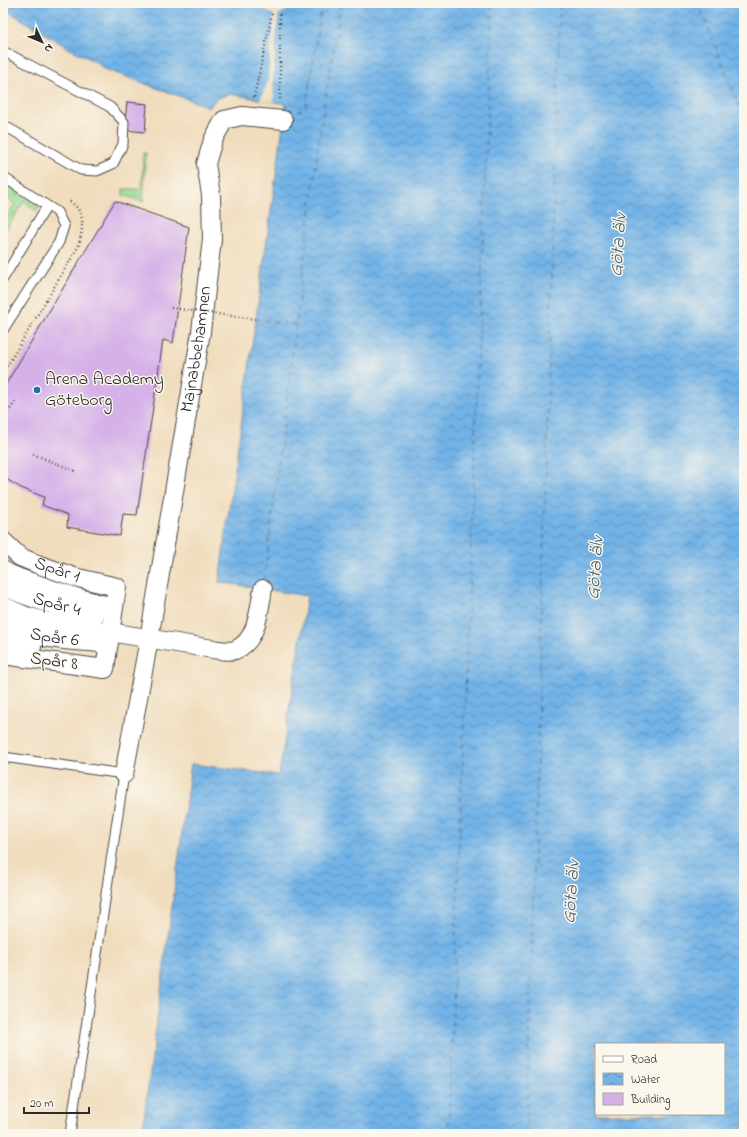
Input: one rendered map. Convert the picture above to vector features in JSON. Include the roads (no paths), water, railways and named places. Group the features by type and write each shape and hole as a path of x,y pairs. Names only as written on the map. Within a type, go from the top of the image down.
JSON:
{"street":[{"name":"Majnabbehamnen","path":"124,774 149,639 162,555 201,332 212,239 211,195 206,164 213,140 224,120 242,116 283,120"},
{"name":"Spår 1","path":"3,541 20,556 37,564 74,577 111,627"},
{"path":"3,554 14,565 34,574 72,586 111,627"},
{"path":"3,570 48,589 94,603 111,627"},
{"name":"Spår 4","path":"3,586 18,593 111,627"},
{"path":"3,606 26,616 49,622 111,627 149,639 213,649 234,650 246,644 256,626 263,589"},
{"name":"Spår 6","path":"3,624 21,632 40,636 111,627"},
{"path":"3,641 6,643 48,650 111,627"},
{"name":"Spår 8","path":"3,655 111,627"}],"lane":[{"path":"3,51 110,107 124,122 124,144 113,164 97,172 81,170 3,125"},
{"path":"3,177 57,212 64,226 59,242 3,330"},
{"path":"3,279 47,206"},
{"path":"3,757 124,774 70,1134"}],"water":[{"name":"Göta älv","path":"3,3 744,3 744,1134 142,1134 191,764 279,775 307,596 219,582 286,104 230,94 217,98 209,107 102,68 98,63 68,48 3,8"}],"place":[{"name":"Arena Academy Göteborg","path":"37,390"}]}
